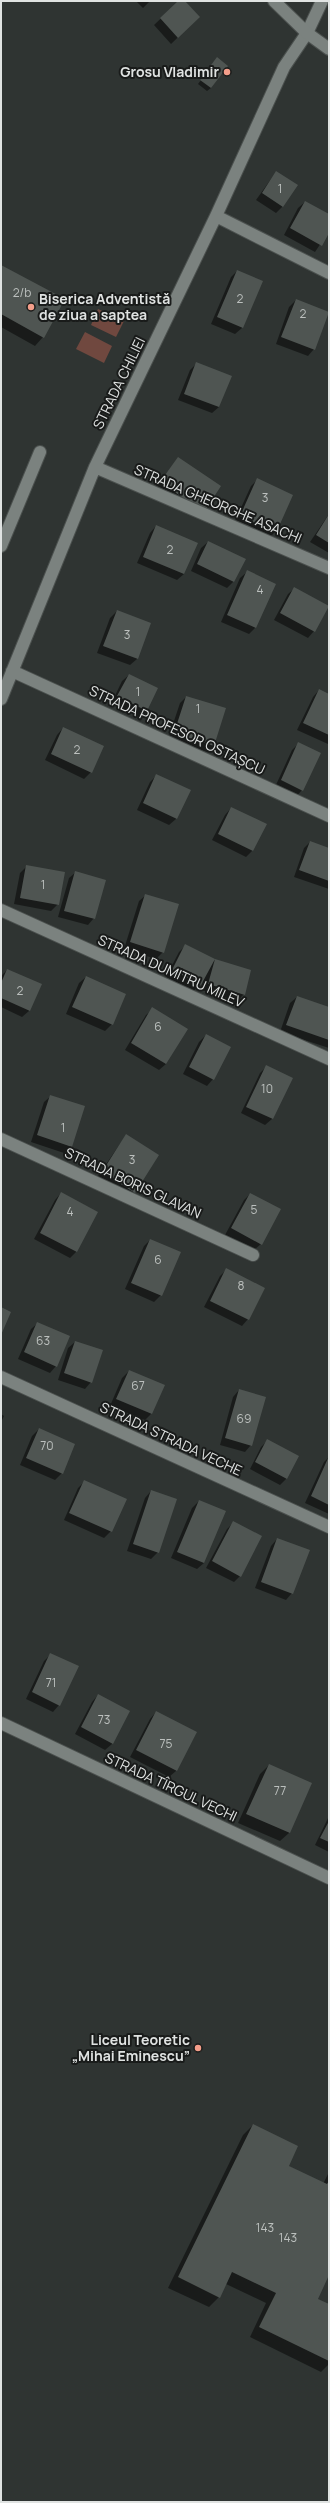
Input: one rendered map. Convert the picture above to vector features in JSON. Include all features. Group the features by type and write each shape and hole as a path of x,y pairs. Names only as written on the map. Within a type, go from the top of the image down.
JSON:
{"street":[{"path":"274,1 307,34 329,50"},
{"name":"STRADA CHILIEI","path":"1,699 95,467 216,216 284,67 307,34 322,1"},
{"path":"216,216 329,273"},
{"path":"1,546 40,452"},
{"name":"STRADA GHEORGHE ASACHI","path":"95,467 329,568"},
{"name":"STRADA PROFESOR OSTAȘCU","path":"12,671 329,816"},
{"name":"STRADA DUMITRU MILEV","path":"1,910 329,1059"},
{"name":"STRADA BORIS GLAVAN","path":"1,1139 253,1255"},
{"name":"STRADA STRADA VECHE","path":"1,1377 329,1528"},
{"name":"STRADA TÎRGUL VECHI","path":"1,1723 329,1878"}],"shaded area":[{"path":"98,309 124,321 116,337 91,325"},
{"path":"85,332 112,346 104,363 76,349"}],"building":[{"path":"178,1 185,1 200,17 178,38 160,18"},
{"path":"217,57 228,66 211,88 200,80"},
{"path":"276,171 298,185 283,207 262,193"},
{"path":"305,201 329,214 329,233 322,246 290,228"},
{"name":"Biserica Adventistă de ziua a saptea","path":"1,265 65,299 44,338 1,314"},
{"path":"237,270 263,281 243,328 217,317"},
{"path":"296,299 329,312 315,350 281,337"},
{"path":"196,362 232,376 219,407 184,394"},
{"path":"178,457 221,486 204,512 160,482"},
{"path":"257,478 293,495 276,533 240,516"},
{"path":"329,514 329,543 316,535"},
{"path":"156,525 198,543 184,574 143,557"},
{"path":"208,541 246,559 234,582 197,564"},
{"path":"247,570 276,584 256,628 227,615"},
{"path":"294,587 329,606 315,632 280,613"},
{"path":"117,610 151,623 138,659 103,646"},
{"path":"129,674 158,688 147,711 117,696"},
{"path":"319,689 329,694 329,735 303,723"},
{"path":"186,696 226,708 214,746 174,733"},
{"path":"63,727 104,746 92,773 51,754"},
{"path":"298,742 321,753 303,791 281,780"},
{"path":"156,774 191,790 177,819 143,803"},
{"path":"231,807 267,824 253,851 218,834"},
{"path":"310,841 329,848 329,881 299,870"},
{"path":"26,865 65,872 59,905 20,898"},
{"path":"75,871 106,880 95,919 64,911"},
{"path":"145,894 179,904 164,953 130,942"},
{"path":"185,944 215,959 201,985 172,970"},
{"path":"215,959 251,970 245,995 208,984"},
{"path":"7,969 42,984 30,1011 1,998 1,983"},
{"path":"86,976 126,994 113,1025 72,1007"},
{"path":"297,996 329,1007 329,1040 286,1025"},
{"path":"152,1007 188,1029 166,1064 131,1043"},
{"path":"206,1034 231,1047 214,1080 189,1067"},
{"path":"266,1065 293,1078 273,1119 246,1107"},
{"path":"50,1095 85,1106 72,1147 37,1135"},
{"path":"126,1134 159,1155 135,1193 102,1172"},
{"path":"61,1192 98,1212 77,1252 40,1233"},
{"path":"250,1193 281,1209 262,1245 231,1228"},
{"path":"150,1239 181,1252 162,1296 131,1283"},
{"path":"226,1268 265,1288 249,1320 210,1301"},
{"path":"1,1307 11,1312 1,1335"},
{"path":"37,1322 70,1336 57,1367 24,1352"},
{"path":"75,1341 103,1350 92,1383 64,1373"},
{"path":"129,1370 165,1385 152,1414 116,1399"},
{"path":"239,1389 266,1397 252,1446 225,1438"},
{"path":"39,1428 75,1444 63,1474 26,1458"},
{"path":"267,1439 299,1456 287,1479 255,1462"},
{"path":"329,1456 329,1505 311,1496"},
{"path":"84,1480 127,1499 112,1532 69,1513"},
{"path":"151,1490 177,1499 159,1553 133,1544"},
{"path":"199,1500 226,1511 204,1563 177,1552"},
{"path":"233,1521 262,1536 241,1577 212,1561"},
{"path":"277,1538 310,1550 293,1594 261,1582"},
{"path":"50,1653 79,1666 60,1706 32,1692"},
{"path":"98,1694 130,1711 113,1744 81,1727"},
{"path":"156,1711 197,1732 177,1771 136,1750"},
{"path":"269,1764 312,1783 290,1833 246,1814"},
{"path":"329,1821 329,1842 320,1838"},
{"path":"253,2124 298,2146 289,2166 327,2184 329,2181 329,2275 318,2299 329,2304 329,2361 259,2327 276,2293 232,2272 220,2298 178,2277"}],"place":[{"name":"Grosu Vladimir","path":"227,72"},
{"name":"Biserica Adventistă de ziua a saptea","path":"31,307"},
{"name":"Liceul Teoretic „Mihai Eminescu”","path":"198,2048"}]}
